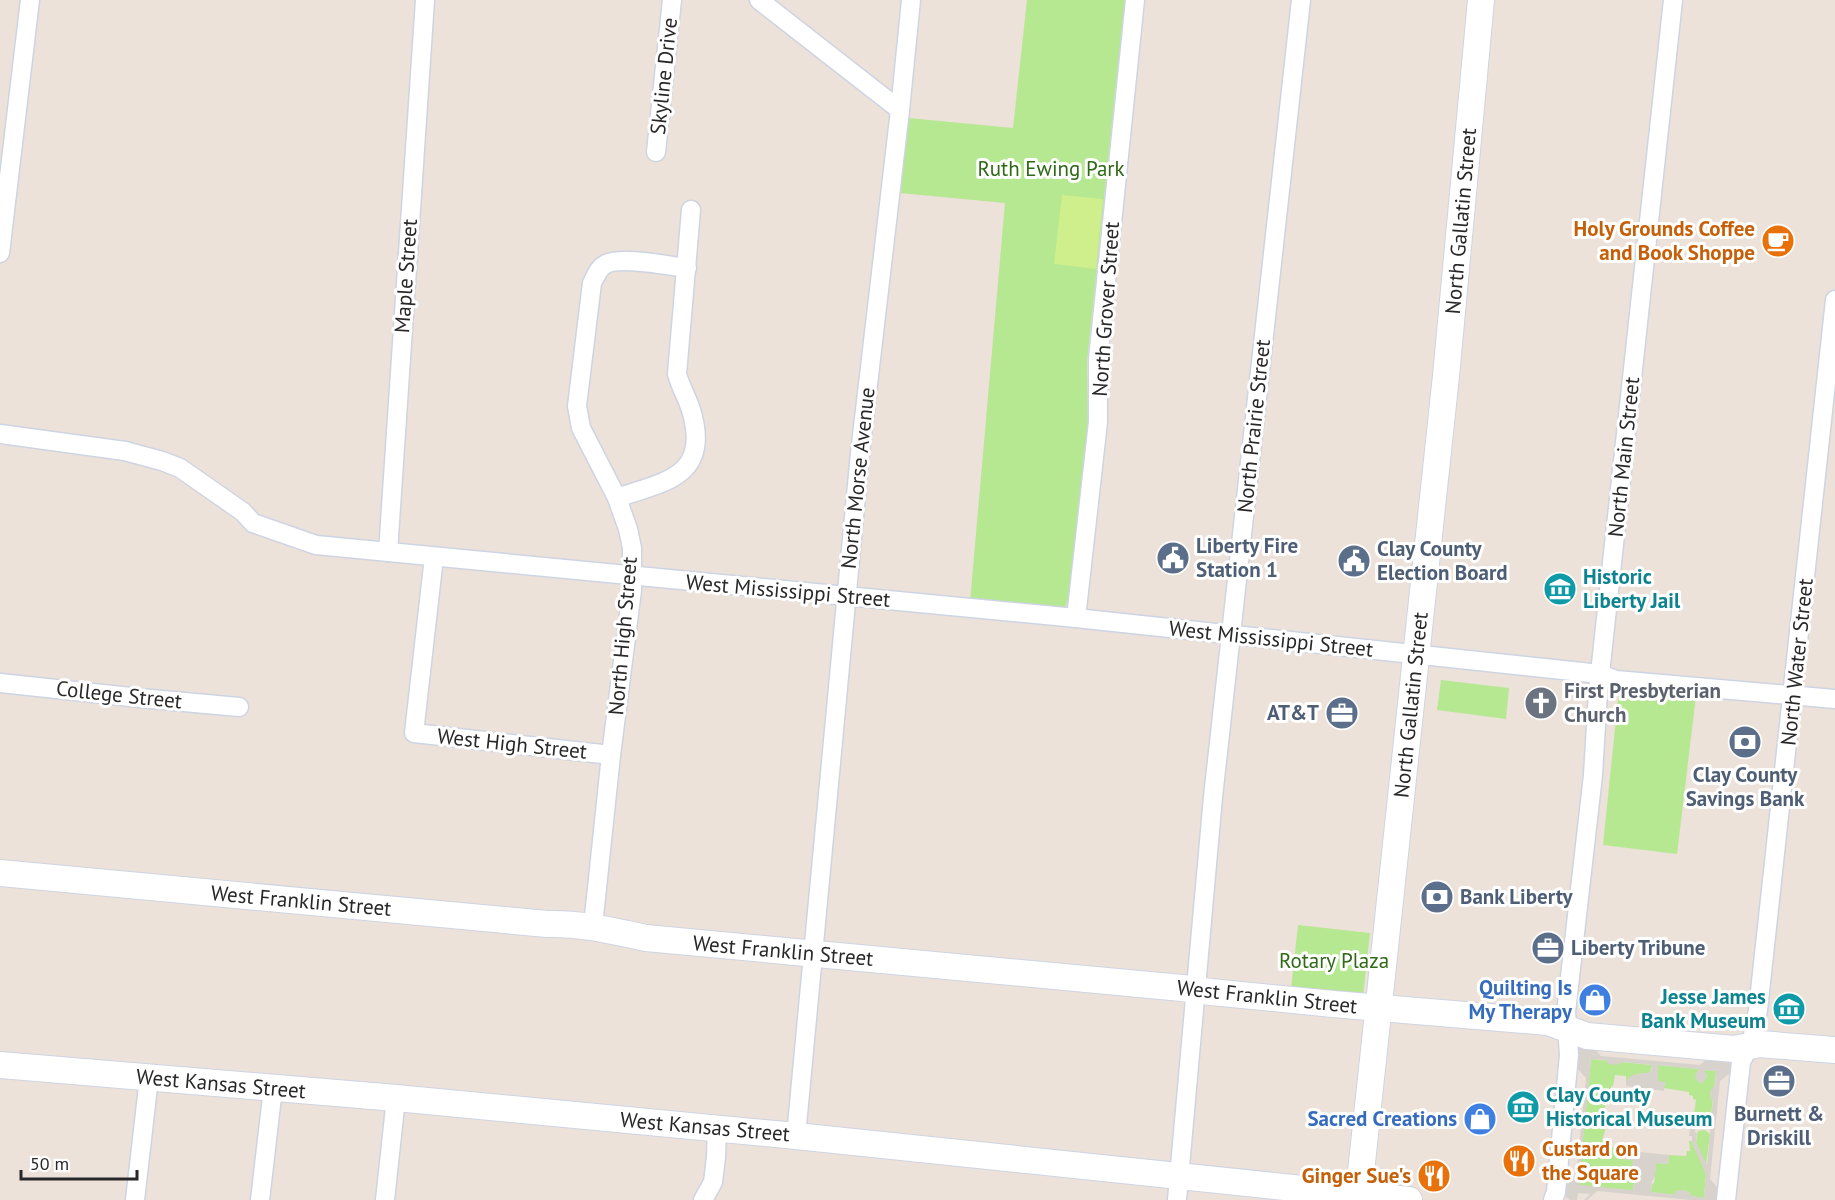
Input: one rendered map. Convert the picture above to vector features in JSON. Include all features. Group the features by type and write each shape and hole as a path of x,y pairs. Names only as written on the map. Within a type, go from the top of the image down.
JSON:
{"street":[{"path":"0,253 4,184 30,0"},
{"name":"Maple Street","path":"388,552 425,0"},
{"name":"Skyline Drive","path":"656,152 672,0"},
{"path":"759,0 900,110"},
{"name":"North Morse Avenue","path":"796,1136 860,453 912,0"},
{"name":"North Grover Street","path":"1076,618 1098,422 1098,359 1135,0"},
{"name":"North Prairie Street","path":"1178,1188 1213,796 1301,0"},
{"name":"North Gallatin Street","path":"1359,1197 1446,376 1481,0"},
{"name":"North Main Street","path":"1553,1200 1556,1192 1569,1055 1566,1012 1593,775 1600,674 1673,0"},
{"path":"617,498 672,479 687,468 696,445 693,414 677,374 691,210"},
{"name":"North High Street","path":"593,927 611,755 632,590 632,548 617,498 581,428 577,406 592,283 599,269 608,263 630,261 687,268"},
{"name":"North Water Street","path":"1726,1200 1741,1062 1754,1034 1758,1010 1835,300"},
{"name":"West Mississippi Street","path":"0,434 144,455 180,468 243,512 253,523 316,545 1076,618 1600,674 1616,680 1835,699"},
{"name":"West High Street","path":"434,557 414,733 611,755"},
{"name":"College Street","path":"0,683 239,706"},
{"name":"West Franklin Street","path":"0,873 593,927 646,938 1378,1008 1548,1022 1587,1036 1734,1050 1749,1045 1768,1044 1835,1050"},
{"name":"West Kansas Street","path":"0,1065 396,1098 796,1136 1162,1175 1178,1188 1410,1200"},
{"path":"135,1200 149,1078"},
{"path":"260,1200 273,1088"},
{"path":"385,1200 396,1098"},
{"path":"703,1200 713,1182 717,1128"}],"green space":[{"name":"Ruth Ewing Park","path":"1027,0 1125,0 1087,362 1088,423 1069,596 1065,608 970,602 1005,203 900,193 909,118 1013,128"},
{"path":"1062,195 1103,199 1096,269 1054,264"},
{"path":"1441,680 1509,688 1506,719 1437,710"},
{"path":"1619,690 1696,696 1677,854 1603,845"},
{"name":"Rotary Plaza","path":"1298,925 1370,933 1363,996 1291,989"},
{"path":"1591,1059 1652,1065 1650,1073 1637,1074 1626,1080 1626,1076 1615,1075 1613,1086 1611,1090 1608,1090 1608,1105 1605,1105 1603,1126 1606,1127 1602,1141 1605,1142 1605,1147 1620,1148 1622,1159 1633,1160 1633,1191 1578,1185"},
{"path":"1658,1065 1699,1069 1702,1083 1707,1077 1704,1070 1716,1071 1711,1116 1694,1114 1696,1100 1689,1095 1689,1092 1664,1088 1665,1082 1658,1082"},
{"path":"1705,1130 1710,1134 1706,1165 1696,1142 1698,1131"},
{"path":"1689,1141 1692,1141 1706,1174 1704,1198 1691,1196 1684,1190 1675,1195 1651,1192 1656,1163 1668,1164 1669,1155 1686,1156 1687,1151 1690,1151"}],"shaded area":[{"path":"1591,1045 1601,1056 1700,1065 1713,1054 1728,1058 1732,1062 1733,1071 1720,1081 1710,1179 1721,1192 1720,1200 1691,1200 1597,1191 1587,1200 1584,1200 1590,1194 1578,1193 1577,1200 1570,1200 1566,1197 1563,1188 1576,1176 1586,1078 1575,1066 1577,1051 1581,1046","holes":["1591,1059 1606,1060 1608,1064 1616,1065 1623,1062 1652,1065 1651,1072 1633,1075 1626,1080 1626,1086 1664,1091 1665,1082 1658,1081 1658,1065 1699,1069 1695,1078 1702,1083 1707,1077 1704,1070 1716,1071 1715,1084 1710,1092 1713,1101 1711,1115 1692,1114 1689,1136 1692,1136 1692,1143 1706,1174 1704,1198 1692,1196 1684,1190 1676,1191 1674,1195 1651,1192 1656,1163 1668,1164 1669,1155 1622,1150 1622,1159 1633,1160 1631,1173 1635,1177 1633,1190 1579,1185","1696,1120 1711,1122 1707,1165 1696,1142"]}],"place":[{"name":"Holy Grounds Coffee and Book Shoppe","path":"1778,241"},
{"name":"Liberty Fire Station 1","path":"1173,558"},
{"name":"Clay County Election Board","path":"1354,561"},
{"name":"Historic Liberty Jail","path":"1560,589"},
{"name":"First Presbyterian Church","path":"1541,703"},
{"name":"AT&T","path":"1342,713"},
{"name":"Clay County Savings Bank","path":"1745,742"},
{"name":"Bank Liberty","path":"1437,897"},
{"name":"Liberty Tribune","path":"1548,948"},
{"name":"Quilting Is My Therapy","path":"1595,1000"},
{"name":"Jesse James Bank Museum","path":"1789,1009"},
{"name":"Burnett & Driskill","path":"1779,1081"},
{"name":"Clay County Historical Museum","path":"1523,1107"},
{"name":"Sacred Creations","path":"1480,1119"},
{"name":"Custard on the Square","path":"1519,1161"},
{"name":"Ginger Sue's","path":"1434,1176"}]}
